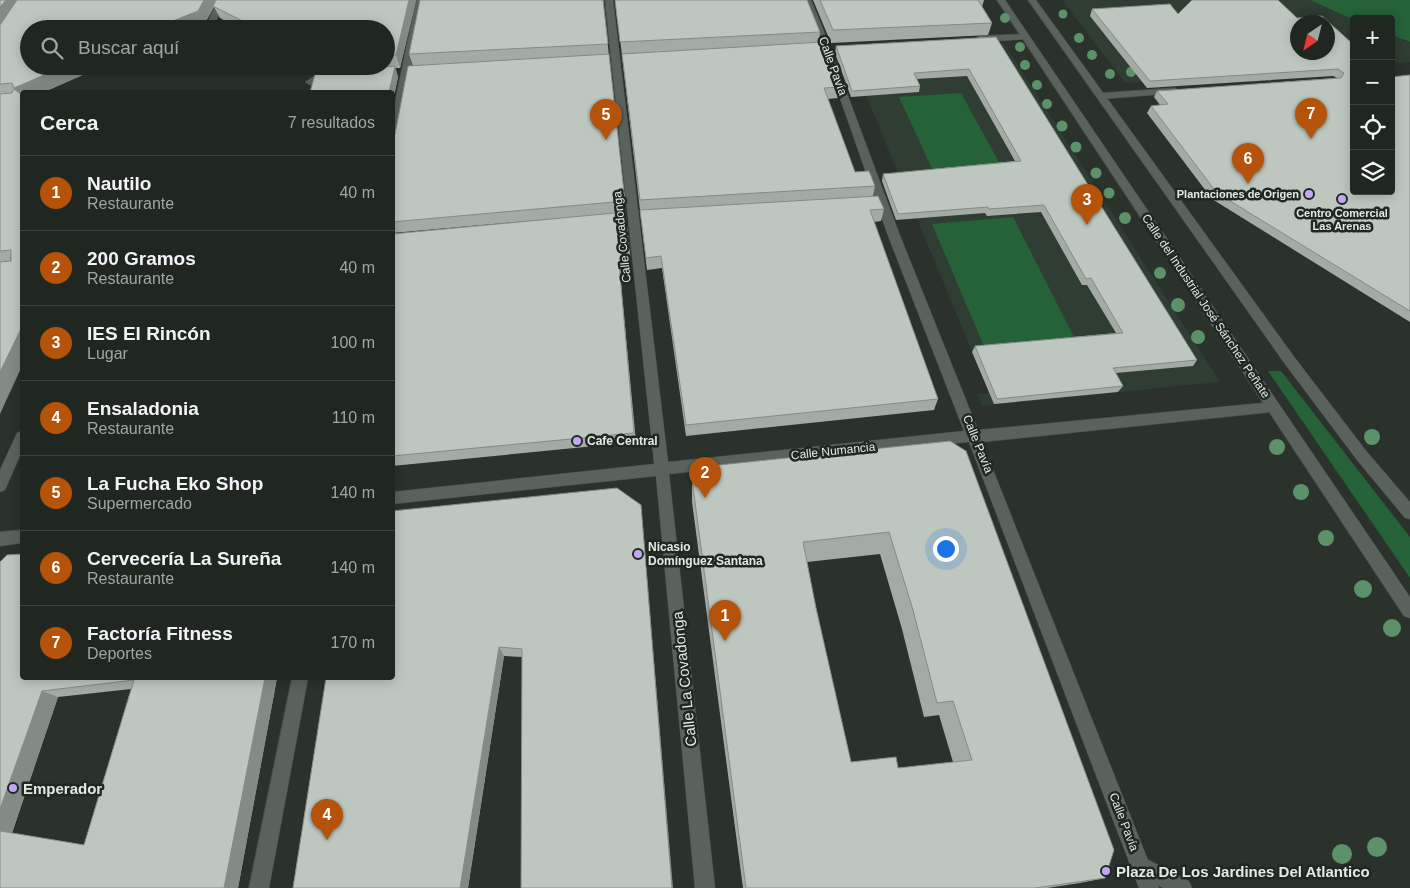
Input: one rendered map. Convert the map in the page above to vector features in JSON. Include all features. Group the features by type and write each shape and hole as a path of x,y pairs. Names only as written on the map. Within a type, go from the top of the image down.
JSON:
{"street":[{"path":"213,20 222,0"},
{"path":"395,130 420,0"},
{"name":"Calle Covadonga","path":"609,0 662,470"},
{"name":"Calle Pavía","path":"807,0 828,47 877,202 975,436 1149,888"},
{"name":"Calle del Industrial José Sánchez Peñate","path":"1001,0 1410,611"},
{"path":"1032,0 1290,361 1362,456 1410,513"},
{"path":"965,40 1026,37"},
{"path":"310,82 319,77 338,76"},
{"path":"1102,96 1188,90"},
{"name":"Calle Numancia","path":"395,498 975,436 1003,435 1274,407"},
{"path":"0,486 20,441"},
{"name":"Calle La Covadonga","path":"662,470 705,888"},
{"path":"0,539 20,536"},
{"path":"260,888 300,680"},
{"path":"1140,865 1182,888"}],"shaded area":[{"path":"1062,0 1310,0 1350,18 1350,66 1125,83"},
{"path":"1395,37 1410,43 1410,62 1395,63"},
{"path":"1004,43 1220,382 982,406 977,394 989,393 849,54"}],"green space":[{"path":"1310,0 1410,0 1410,42 1395,36 1395,15 1350,15 1350,18"},
{"path":"961,93 1001,166 933,171 899,97"},
{"path":"1013,217 1077,343 986,351 932,224"},
{"path":"1268,371 1281,371 1410,537 1410,578"}],"building":[{"path":"0,0 6,0 0,7"},
{"path":"17,0 204,0 198,11 176,20 20,20 20,75 44,75 14,88 12,83 0,84 0,25"},
{"path":"216,0 409,0 396,55 395,20 240,20 213,6"},
{"path":"420,0 603,0 608,44 409,54"},
{"path":"615,0 807,0 820,32 620,42"},
{"path":"820,0 978,0 992,23 833,30"},
{"path":"1192,0 1278,0 1294,15 1290,15 1290,60 1335,60 1335,28 1350,41 1350,195 1395,195 1395,77 1410,75 1410,311 1217,193 1151,106 1168,104 1157,91 1341,78 1344,73 1338,69 1150,81 1092,9 1170,4 1178,14"},
{"path":"996,37 1197,360 1113,368 1123,386 997,399 975,346 1123,333 1091,278 1086,279 1044,205 898,214 883,174 1021,161 969,69 914,73 920,86 852,91 836,46"},
{"path":"823,42 839,87 824,88 855,172 869,171 875,186 640,200 622,54"},
{"path":"609,54 625,201 395,222 395,134 408,66"},
{"path":"315,75 393,75 389,90 311,90"},
{"path":"14,89 20,94 20,331 0,372 0,262 11,261 11,250 0,251 0,94 12,93"},
{"path":"878,196 884,209 870,210 938,399 686,425 661,256 646,258 640,210"},
{"path":"625,212 630,261 619,263 634,433 395,456 395,234"},
{"path":"950,441 966,451 1114,850 1105,878 1035,888 746,888 692,479 700,467","holes":["889,532 913,610 937,703 953,701 972,760 898,768 896,757 851,762 803,542"]},
{"path":"617,488 641,505 672,888 521,888 522,649 499,647 460,888 293,888 326,680 395,680 395,511"},
{"path":"20,554 20,680 134,680 42,691 0,809 0,562 7,555"},
{"path":"134,680 265,680 224,888 0,888 0,831 84,845"}],"place":[{"name":"Factoría Fitness","path":"1311,139"},
{"name":"La Fucha Eko Shop","path":"606,140"},
{"name":"Cervecería La Sureña","path":"1248,184"},
{"name":"Plantaciones de Origen","path":"1309,194"},
{"name":"Centro Comercial Las Arenas","path":"1342,199"},
{"name":"IES El Rincón","path":"1087,225"},
{"name":"Cafe Central","path":"577,441"},
{"name":"200 Gramos","path":"705,498"},
{"name":"Nicasio Domínguez Santana","path":"638,554"},
{"name":"Nautilo","path":"725,641"},
{"name":"Emperador","path":"13,788"},
{"name":"Ensaladonia","path":"327,840"},
{"name":"Plaza De Los Jardines Del Atlantico","path":"1106,871"}]}
